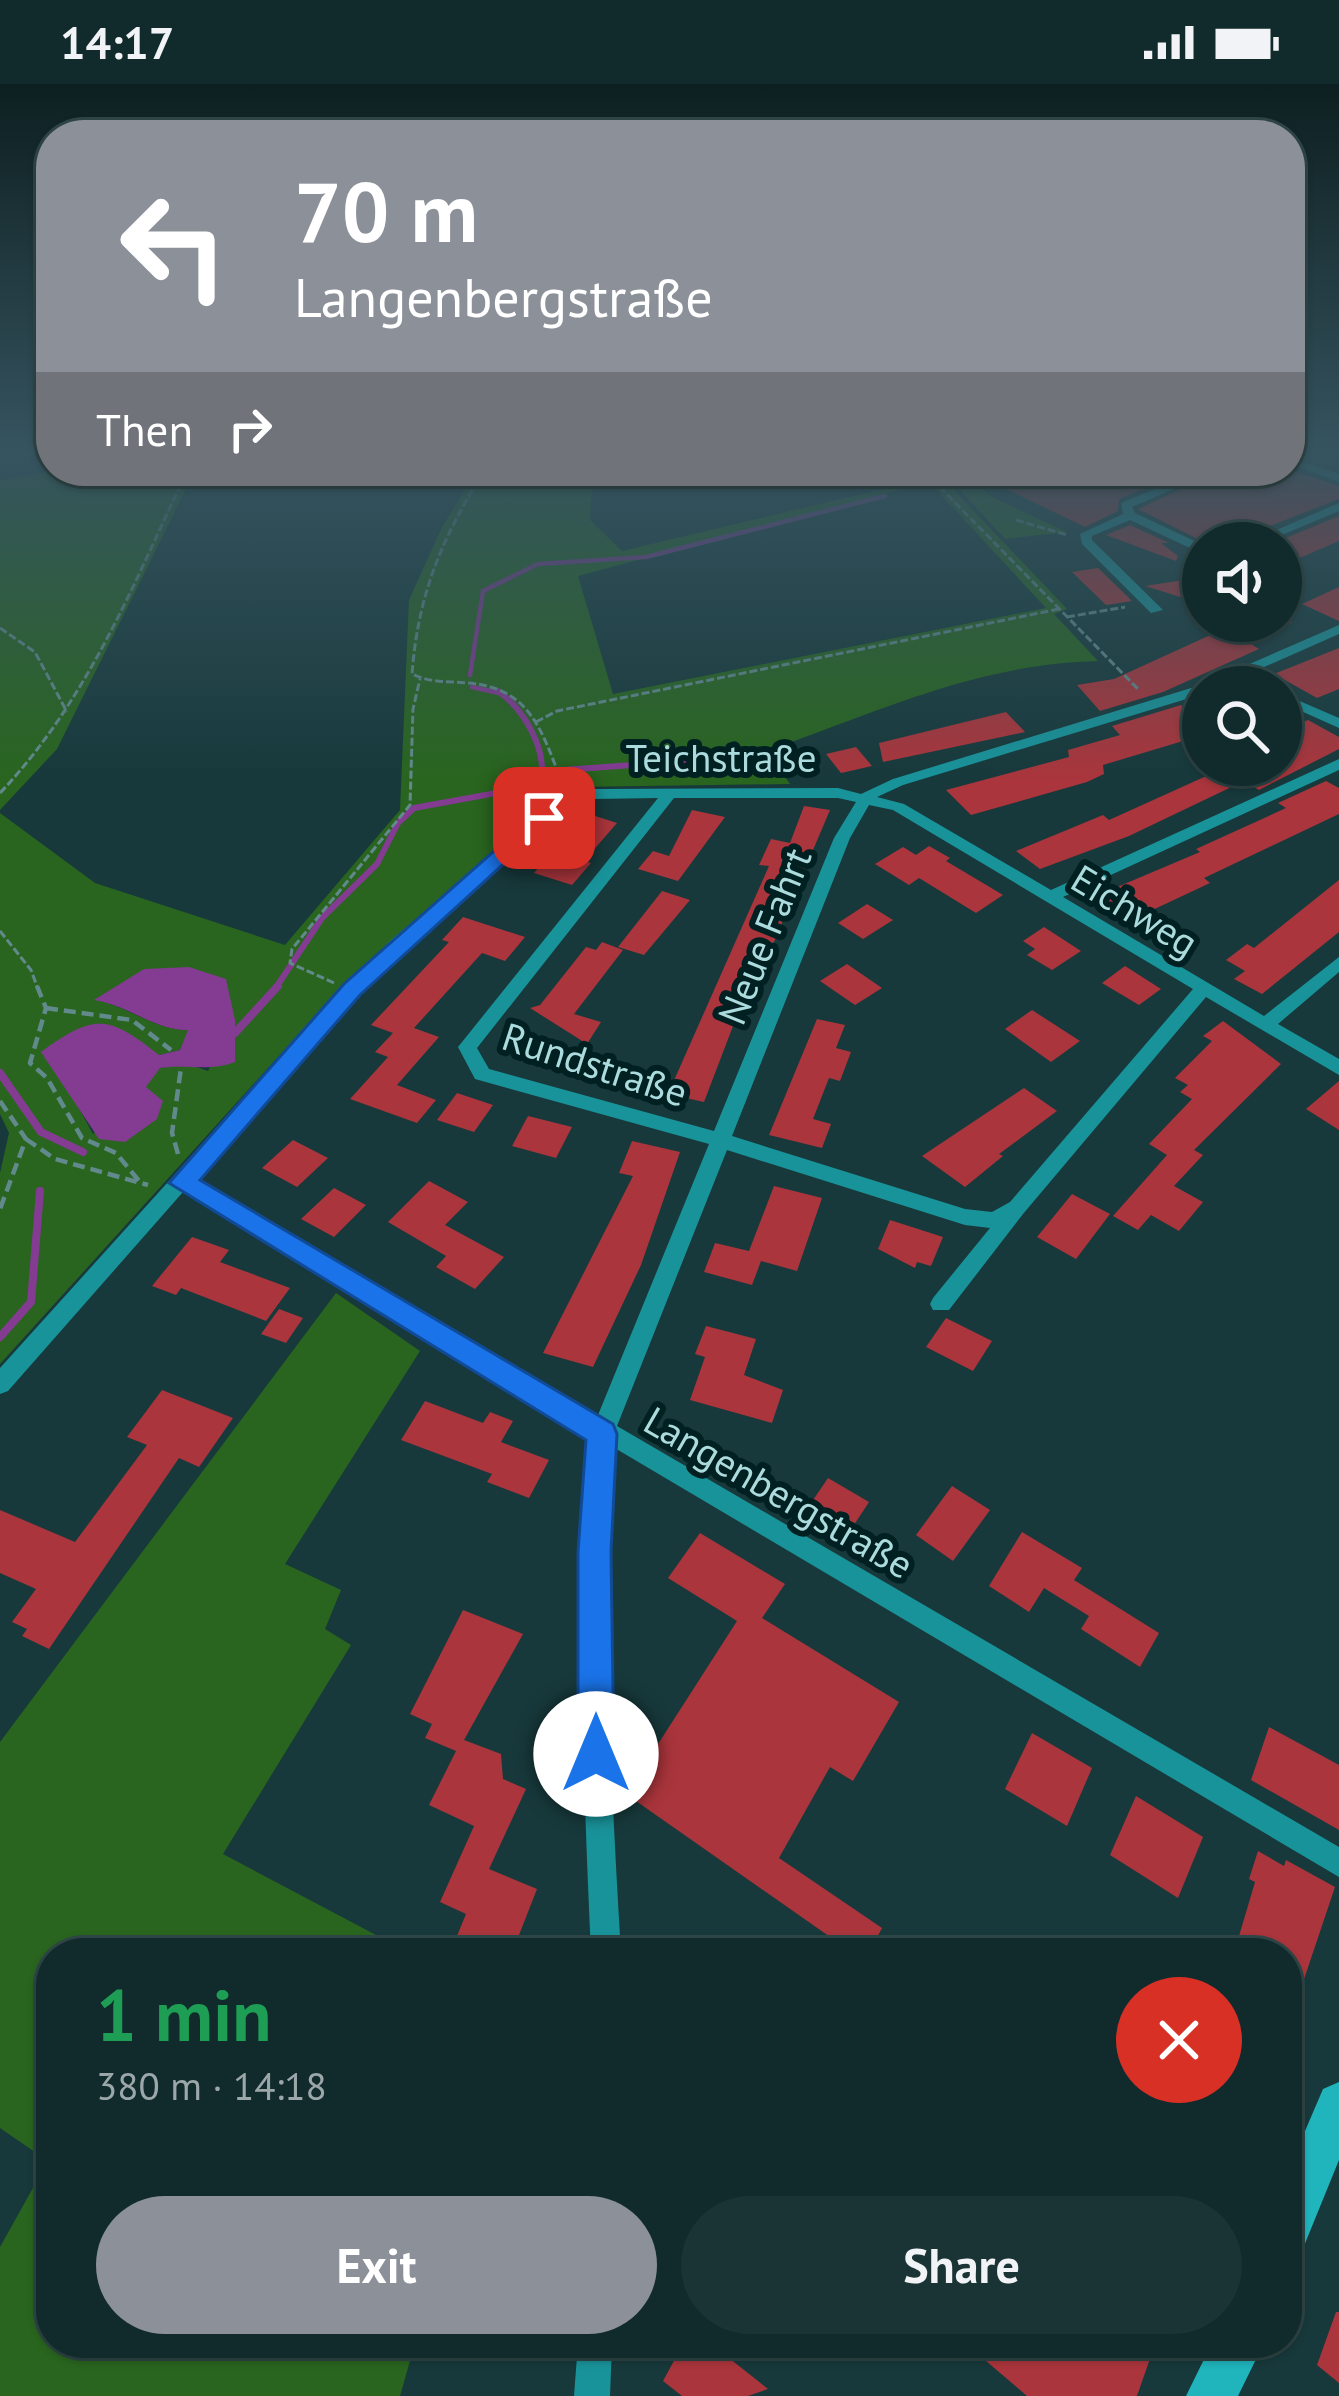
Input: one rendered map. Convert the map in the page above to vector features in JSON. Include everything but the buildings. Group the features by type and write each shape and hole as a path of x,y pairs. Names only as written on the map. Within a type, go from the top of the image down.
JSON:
{"main road":[{"path":"1302,2193 1339,2105"},
{"path":"1211,2396 1231,2358"}],"street":[{"path":"1112,564 1152,606"},
{"path":"1257,666 1339,629"},
{"path":"867,796 1182,697"},
{"path":"1302,707 1339,724"},
{"path":"1050,897 1339,764"},
{"name":"Teichstraße","path":"569,799 594,794 867,796 898,807"},
{"name":"Rundstraße","path":"668,796 467,1047 482,1074 965,1216 994,1220 1017,1208"},
{"name":"Neue Fahrt","path":"605,1938 596,1754 595,1552 602,1434 842,838 867,796"},
{"path":"0,1384 352,989 397,944 569,799"},
{"name":"Eichweg","path":"898,807 1339,1068"},
{"path":"1265,1025 1339,963"},
{"path":"941,1304 1202,989"},
{"name":"Langenbergstraße","path":"190,1174 602,1434 1339,1863"},
{"path":"592,2396 594,2358"}],"path":[{"path":"0,794 40,756 68,712 141,564"},
{"path":"430,564 423,575 412,674 420,679 498,682 519,692 569,799"},
{"path":"1015,564 1155,707"},
{"path":"1067,617 1152,606"},
{"path":"536,722 557,711 1059,609"},
{"path":"0,628 35,652 68,712"},
{"path":"352,989 290,963 311,920 338,898 410,805 413,709 420,679"},
{"path":"0,931 31,970 46,1007 30,1063 47,1078 82,1138 116,1153 139,1181"},
{"path":"46,1007 132,1020 171,1050"},
{"path":"0,1101 26,1139 55,1159 155,1188 190,1174 173,1149 171,1126 184,1085 181,1068"},
{"path":"0,1210 26,1139"}],"green space":[{"path":"0,564 149,564 57,749 0,810"},
{"path":"425,564 623,564 578,576 613,694 1046,608 1005,564 1024,564 1067,609 1054,614 1098,661 970,680 767,751 790,784 574,787 557,797 387,944 277,1058 0,1364 0,1173 9,1133 0,1114 0,813 95,883 285,945 400,810 409,600","holes":["101,1001 235,1020 208,1071 188,1064 160,1068 93,1134 75,1101 159,1055 180,1050 189,1030 167,1027"]},
{"path":"336,1293 420,1351 285,1564 341,1590 325,1629 351,1645 223,1854 382,1938 36,1938 36,2153 0,2128 0,1742"},
{"path":"36,2182 36,2358 411,2358 400,2396 0,2396 0,2247"}],"shaded area":[{"path":"189,967 226,979 235,1020 235,1062 160,1068 146,1087 163,1101 157,1119 125,1142 99,1139 41,1052 75,1030 101,1024 127,1032 159,1055 180,1050 188,1030 94,1000 144,969"}],"waterway":[{"path":"470,675 483,591 540,564"},
{"path":"472,687 501,693"},
{"path":"275,989 322,918 377,864 398,823 414,808 540,785 538,746 517,709 501,693"},
{"path":"563,770 756,756"},
{"path":"235,1033 278,986"},
{"path":"0,1073 41,1132 83,1152"},
{"path":"0,1337 31,1302 40,1191"}],"route":[{"path":"544,818 397,944 352,989 182,1183 602,1434 595,1552 596,1754"}]}
